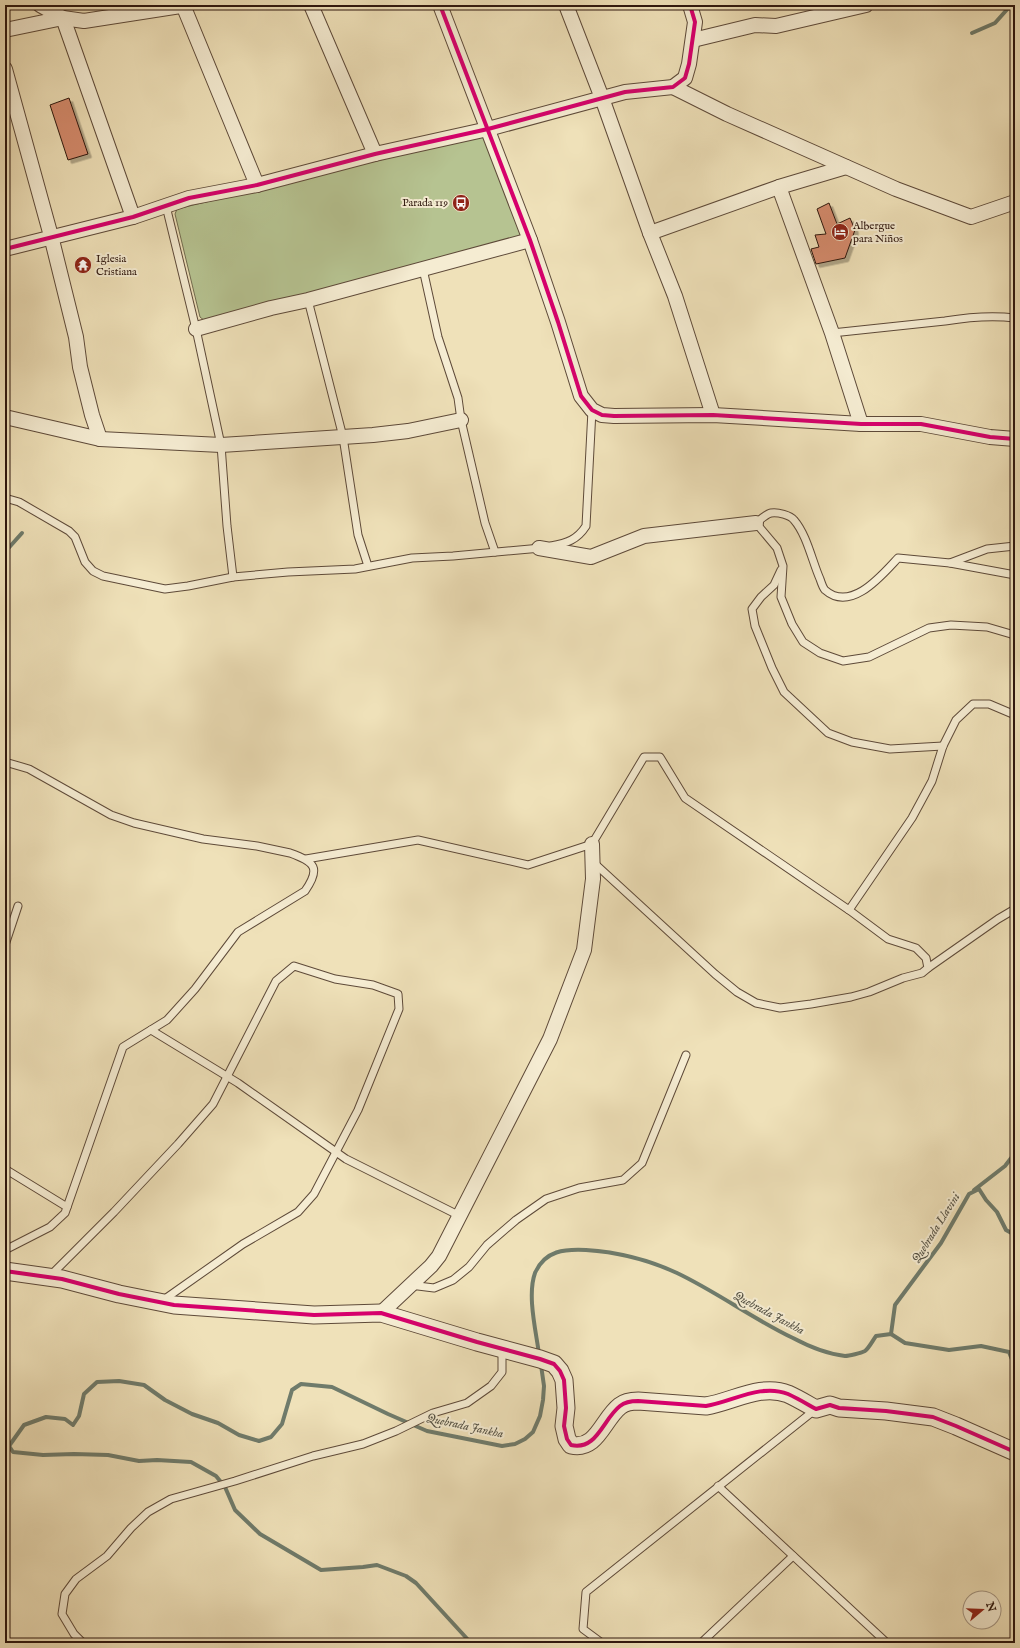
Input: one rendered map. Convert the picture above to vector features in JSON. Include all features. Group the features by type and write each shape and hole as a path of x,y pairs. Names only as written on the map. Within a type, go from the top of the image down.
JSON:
{"street":[{"path":"40,5 63,18 133,217"},
{"path":"183,5 257,185"},
{"path":"5,30 63,18 84,20 187,5"},
{"path":"311,5 375,154"},
{"path":"440,5 530,240 581,396 592,410 602,415 614,416 713,416 861,424 920,424 990,437 1015,439"},
{"path":"566,5 602,98 650,233 675,296 713,416"},
{"path":"673,88 685,78 689,64 695,22 690,5"},
{"path":"693,40 755,25 776,26 866,5"},
{"path":"5,69 51,236 76,337 80,367 92,415 100,439"},
{"path":"5,248 133,217 189,198 257,185 375,154 488,128 625,92 673,88 727,114 896,189 971,217 1015,202"},
{"path":"650,233 779,187 846,167"},
{"path":"779,187 832,333 861,424"},
{"path":"196,329 530,240"},
{"path":"5,417 100,439 221,445 344,437 408,430 461,420"},
{"path":"539,548 591,557 644,536 756,523"},
{"path":"381,1313 431,1266 439,1256 550,1039 584,950 593,879 592,844"},
{"path":"5,1271 62,1279 119,1294 174,1304 314,1316 381,1313 540,1359 554,1364 560,1371 566,1391 565,1432 571,1445 583,1446 591,1441 618,1407 630,1402 638,1401 706,1406 715,1405 752,1392 766,1391 787,1393 816,1409 830,1404 839,1408 886,1411 933,1417 1015,1452"}],"lane":[{"path":"166,206 196,329 221,445 227,526 233,577"},
{"path":"423,269 438,337 458,398 461,420 484,524 495,552"},
{"path":"308,300 344,437 358,535 368,566"},
{"path":"832,333 996,315 1015,318"},
{"path":"5,498 19,502 69,531 75,537 85,562 93,571 103,576 165,589 233,577 288,572 355,569 412,558 539,548 568,543 580,536 586,526 592,410"},
{"path":"1015,575 950,563 898,558 867,588 854,596 837,597 824,590 808,547 794,519 783,514 771,513 756,523 776,548 783,566 781,597 795,630 803,642 820,653 843,661 870,657 929,628 951,625 987,627 1011,634 1015,637"},
{"path":"950,563 987,549 1015,546"},
{"path":"783,566 774,585 761,597 752,610 755,626 772,668 784,692 828,733 852,742 890,749 943,746"},
{"path":"849,910 912,818 932,781 943,746 956,720 973,704 989,704 1015,715"},
{"path":"306,859 418,840 528,865 592,844 644,757 660,757 685,798 849,910 888,939 916,948 926,958 928,968"},
{"path":"5,762 29,769 111,815 134,823 203,839 257,846 290,853 306,859 313,867 315,873 312,882 305,892 238,932 195,989 167,1020 123,1047 65,1213 50,1227 5,1250"},
{"path":"593,862 715,974 737,992 756,1003 780,1008 851,997 903,978 922,973 1015,909"},
{"path":"5,945 18,906"},
{"path":"49,1277 114,1212 178,1144 213,1104 276,981 294,966 335,979 374,985 398,994 399,1009 358,1110 314,1194 298,1212 243,1244 161,1302"},
{"path":"151,1030 228,1077 346,1159 460,1216"},
{"path":"410,1285 434,1288 453,1280 469,1267 487,1245 516,1220 546,1199 579,1188 623,1180 642,1163 686,1055"},
{"path":"5,1170 67,1207"},
{"path":"83,1643 74,1634 62,1614 65,1594 76,1579 107,1556 131,1528 148,1512 171,1499 235,1482 313,1456 363,1444 396,1431 433,1413 467,1403 491,1386 502,1372 502,1349"},
{"path":"602,1643 583,1629 586,1592 816,1409"},
{"path":"718,1486 887,1643"},
{"path":"701,1643 793,1556"}],"green space":[{"path":"480,136 485,138 521,231 520,237 205,321 200,317 175,214 177,209"}],"building":[{"path":"69,98 88,154 68,160 50,105"},
{"name":"Albergue para Niños","path":"829,203 837,224 850,218 855,230 845,258 816,264 811,249 819,247 815,235 826,234 817,209"}],"waterway":[{"path":"972,33 995,23 1011,5"},
{"path":"5,552 22,533"},
{"path":"974,1190 1005,1166 1015,1153"},
{"name":"Quebrada Llavini","path":"891,1334 895,1305 941,1243 969,1194 979,1189 986,1200 997,1212 1006,1230 1015,1235"},
{"name":"Quebrada Jankha","path":"539,1354 532,1302 535,1273 539,1265 550,1255 556,1252 578,1250 598,1251 621,1255 666,1268 692,1280 778,1331 825,1352 845,1356 861,1353 866,1350 876,1336 891,1334 905,1343 949,1350 981,1346 1009,1352 1015,1367"},
{"name":"Quebrada Jankha","path":"5,1447 9,1446 24,1425 46,1417 65,1419 73,1425 79,1416 84,1394 97,1382 119,1381 144,1385 165,1400 192,1414 218,1423 239,1435 259,1441 271,1437 282,1424 292,1390 301,1384 332,1387 427,1431 502,1446 515,1444 525,1439 533,1432 540,1416 543,1400 544,1386 541,1365"},
{"path":"9,1446 13,1452 43,1455 108,1455 139,1461 157,1460 191,1462 216,1476 225,1487 235,1510 260,1534 321,1570 377,1565 406,1576 416,1583 471,1643"}],"cycle path":[{"path":"440,5 530,240 581,396 592,410 602,415 614,416 713,415 861,424 921,424 990,437 1015,439"},
{"path":"5,249 133,217 189,198 257,185 375,154 488,129 625,92 673,87 685,78 689,64 695,22 690,5"},
{"path":"5,1271 62,1279 119,1294 174,1305 314,1315 381,1313 540,1359 554,1364 560,1371 564,1380 566,1408 564,1426 567,1439 571,1445 580,1446 593,1439 614,1412 622,1405 629,1402 638,1401 706,1406 747,1394 778,1391 788,1394 816,1409 830,1405 839,1408 886,1411 933,1417 1015,1452"}],"place":[{"name":"Parada 119","path":"461,203"},
{"name":"Albergue para Niños","path":"840,232"},
{"name":"Iglesia Cristiana","path":"83,265"}]}
